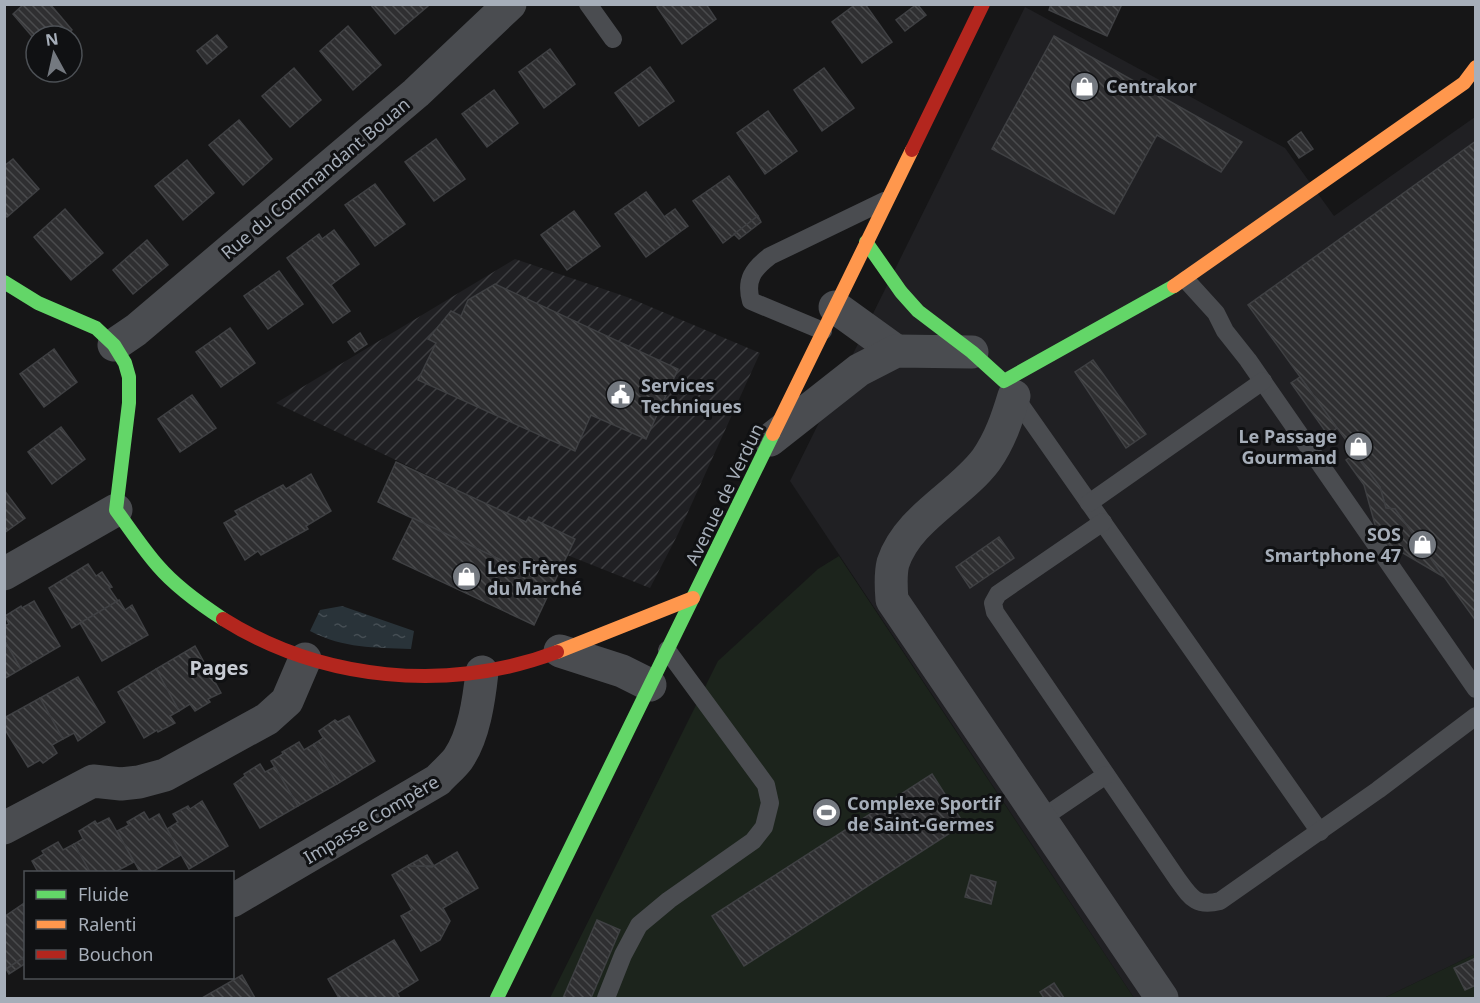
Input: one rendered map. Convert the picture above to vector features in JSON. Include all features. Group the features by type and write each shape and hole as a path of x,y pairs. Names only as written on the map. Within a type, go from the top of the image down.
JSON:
{"street":[{"name":"Rue du Commandant Bouan","path":"114,345 136,330 416,93 510,4"},
{"name":"Avenue de Verdun","path":"497,999 983,4"},
{"path":"1162,999 892,600 890,580 894,562 910,532 960,487 985,460 1001,435 1009,389 1186,280 1464,83 1476,67"},
{"path":"866,242 901,292 918,311 972,352 1009,389"},
{"path":"4,282 38,303 96,328 114,345 125,363 129,377 129,403 116,510 165,574 207,609 254,638 305,659 363,673 423,678 482,672 522,664 693,598"},
{"path":"829,319 896,351 972,352"},
{"path":"770,440 859,370 896,351"},
{"path":"4,574 116,510"},
{"path":"560,651 622,670 650,685"},
{"path":"4,828 93,781 121,784 165,775 267,719 287,701 305,659"},
{"name":"Impasse Compère","path":"234,900 438,780 458,759 470,732 482,672"}],"lane":[{"path":"588,4 612,39"},
{"path":"829,319 751,302 748,290 749,279 757,266 770,256 888,199"},
{"path":"1186,280 1216,314 1225,331 1263,381 1476,689"},
{"path":"1089,503 1263,381"},
{"path":"1009,389 1320,832"},
{"path":"1103,522 998,594 993,603 995,612 1190,898 1197,902 1209,904 1220,901 1320,832 1476,716"},
{"path":"606,999 623,955 639,926 669,900 753,841 764,827 770,802 766,785 667,650"},
{"path":"1041,819 1106,775"}],"shaded area":[{"path":"1025,7 1285,148 1334,216 1475,117 1475,954 1384,998 1134,998 790,481"},
{"path":"515,259 627,297 760,353 678,534 650,588 567,555 529,517 526,522 276,403"},
{"name":"Complexe Sportif de Saint-Germes","path":"839,556 1134,998 550,998 718,661 818,569"},
{"path":"1475,954 1475,998 1384,998"}],"water":[{"path":"342,606 414,631 411,649 347,644 310,631 320,610"}],"building":[{"path":"24,4 50,4 67,24 24,24 24,27 13,14"},
{"path":"370,4 427,4 428,6 395,34"},
{"path":"661,4 706,4 716,19 682,44 657,7"},
{"path":"856,4 865,4 892,42 862,63 832,22"},
{"path":"917,4 926,15 905,31 896,20"},
{"path":"1051,4 1122,4 1107,36 1049,10"},
{"path":"348,26 381,65 353,90 320,51"},
{"path":"217,35 227,47 207,64 197,51"},
{"name":"Centrakor","path":"1054,36 1242,142 1221,172 1157,135 1114,214 992,149"},
{"path":"550,49 575,84 544,108 519,72"},
{"path":"650,67 674,101 639,126 615,93"},
{"path":"294,68 321,100 290,127 262,96"},
{"path":"824,68 854,108 822,131 794,90"},
{"path":"494,90 518,123 487,147 462,114"},
{"path":"768,111 797,151 765,174 737,133"},
{"path":"239,120 272,159 243,185 209,145"},
{"path":"1301,132 1313,149 1299,158 1288,142"},
{"path":"436,139 465,179 434,201 405,162"},
{"path":"1476,141 1476,621 1395,509 1386,508 1380,487 1248,305"},
{"path":"13,159 39,189 7,217 4,214 4,166"},
{"path":"187,160 214,193 183,220 155,186"},
{"path":"729,176 758,216 723,243 693,201"},
{"path":"375,184 405,224 375,246 345,205"},
{"path":"646,192 677,234 646,257 615,214"},
{"path":"65,209 103,253 71,280 34,237"},
{"path":"675,209 688,226 677,234 664,217"},
{"path":"574,211 600,246 567,270 541,235"},
{"path":"758,216 761,222 739,239 734,234"},
{"path":"334,230 359,264 331,285 350,311 333,323 287,258 319,234 322,239"},
{"path":"147,240 168,265 133,294 113,270"},
{"path":"279,271 303,304 268,329 244,296"},
{"path":"495,284 678,369 646,439 591,415 575,451 418,380 436,343 428,339 451,311 461,316 468,300"},
{"path":"230,328 255,363 221,387 196,352"},
{"path":"360,333 367,344 355,352 348,342"},
{"path":"54,349 77,382 44,407 20,374"},
{"path":"1093,360 1146,434 1126,448 1075,372"},
{"path":"1300,377 1337,428 1328,435 1291,383"},
{"path":"192,395 216,428 180,452 158,419"},
{"path":"61,427 85,459 52,484 28,452"},
{"path":"1355,454 1380,487 1386,508 1395,509 1444,577 1379,539 1364,485 1346,460"},
{"path":"396,462 526,522 529,517 575,539 549,593 497,569 501,560 378,502"},
{"path":"311,474 331,511 306,526 308,529 261,555 258,551 245,560 224,523 238,515 235,511 283,485 286,489"},
{"path":"4,490 25,518 4,533"},
{"path":"413,518 501,560 497,569 549,593 534,625 393,559"},
{"path":"999,537 1014,558 970,588 956,567"},
{"path":"88,564 96,576 102,572 118,601 72,628 49,588"},
{"path":"119,600 125,610 132,605 148,635 102,661 80,623"},
{"path":"34,601 60,646 21,669 4,640 4,626 9,624 5,616"},
{"path":"4,640 21,669 4,679"},
{"path":"195,646 221,693 208,699 210,702 195,711 190,704 179,711 156,669"},
{"path":"156,669 179,711 170,716 175,723 144,738 118,692"},
{"path":"78,677 105,722 78,741 74,733 63,739 40,698"},
{"path":"40,698 63,739 52,745 57,753 43,763 40,760 28,767 4,728 4,718"},
{"path":"349,716 375,761 337,784 314,744 323,738 319,731 335,720 338,722"},
{"path":"299,742 304,750 314,744 337,784 298,806 271,761"},
{"path":"260,764 265,772 275,767 298,806 260,828 234,784 245,776 244,774"},
{"path":"932,774 964,824 744,966 712,916"},
{"path":"202,801 228,846 189,869 167,829 178,822 173,814 188,806 190,809"},
{"path":"144,812 149,820 159,814 181,855 154,871 139,871 117,831 129,825 127,822"},
{"path":"109,818 134,862 117,871 89,871 74,844 83,839 79,831 95,821 97,824"},
{"path":"58,842 63,850 74,844 89,871 37,871 32,861 44,854 42,851"},
{"path":"457,852 478,888 443,908 450,921 440,940 421,951 401,916 412,910 392,875 409,865 432,867"},
{"path":"427,855 434,866 409,865"},
{"path":"971,875 996,882 991,904 965,897"},
{"path":"24,903 24,957 6,969 4,917"},
{"path":"597,920 620,930 591,998 563,998"},
{"path":"394,940 418,980 397,993 400,998 339,998 328,979"},
{"path":"24,957 24,964 9,974 6,969"},
{"path":"1476,958 1476,985 1465,990 1454,968"},
{"path":"242,975 255,998 202,998"},
{"path":"1054,983 1064,998 1044,998 1040,992"}],"traffic: fast":[{"path":"866,242 901,292 918,311 972,352 1004,381 1174,286"},
{"path":"4,282 38,303 96,328 114,345 125,363 129,377 129,403 116,510 165,574 189,595 223,619"},
{"path":"497,998 773,434"}],"traffic: slow":[{"path":"1174,286 1464,83 1476,67"},
{"path":"773,434 912,150"},
{"path":"557,652 693,598"}],"traffic: jam":[{"path":"912,150 983,4"},
{"path":"223,619 261,640 302,656 343,667 386,674 430,676 473,673 515,665 557,652"}],"place":[{"name":"Centrakor","path":"1085,86"},
{"name":"Services Techniques","path":"620,395"},
{"name":"Le Passage Gourmand","path":"1358,446"},
{"name":"SOS Smartphone 47","path":"1422,544"},
{"name":"Les Frères du Marché","path":"466,577"},
{"name":"Complexe Sportif de Saint-Germes","path":"826,813"}],"district":[{"name":"Pages","path":"219,667"}]}
